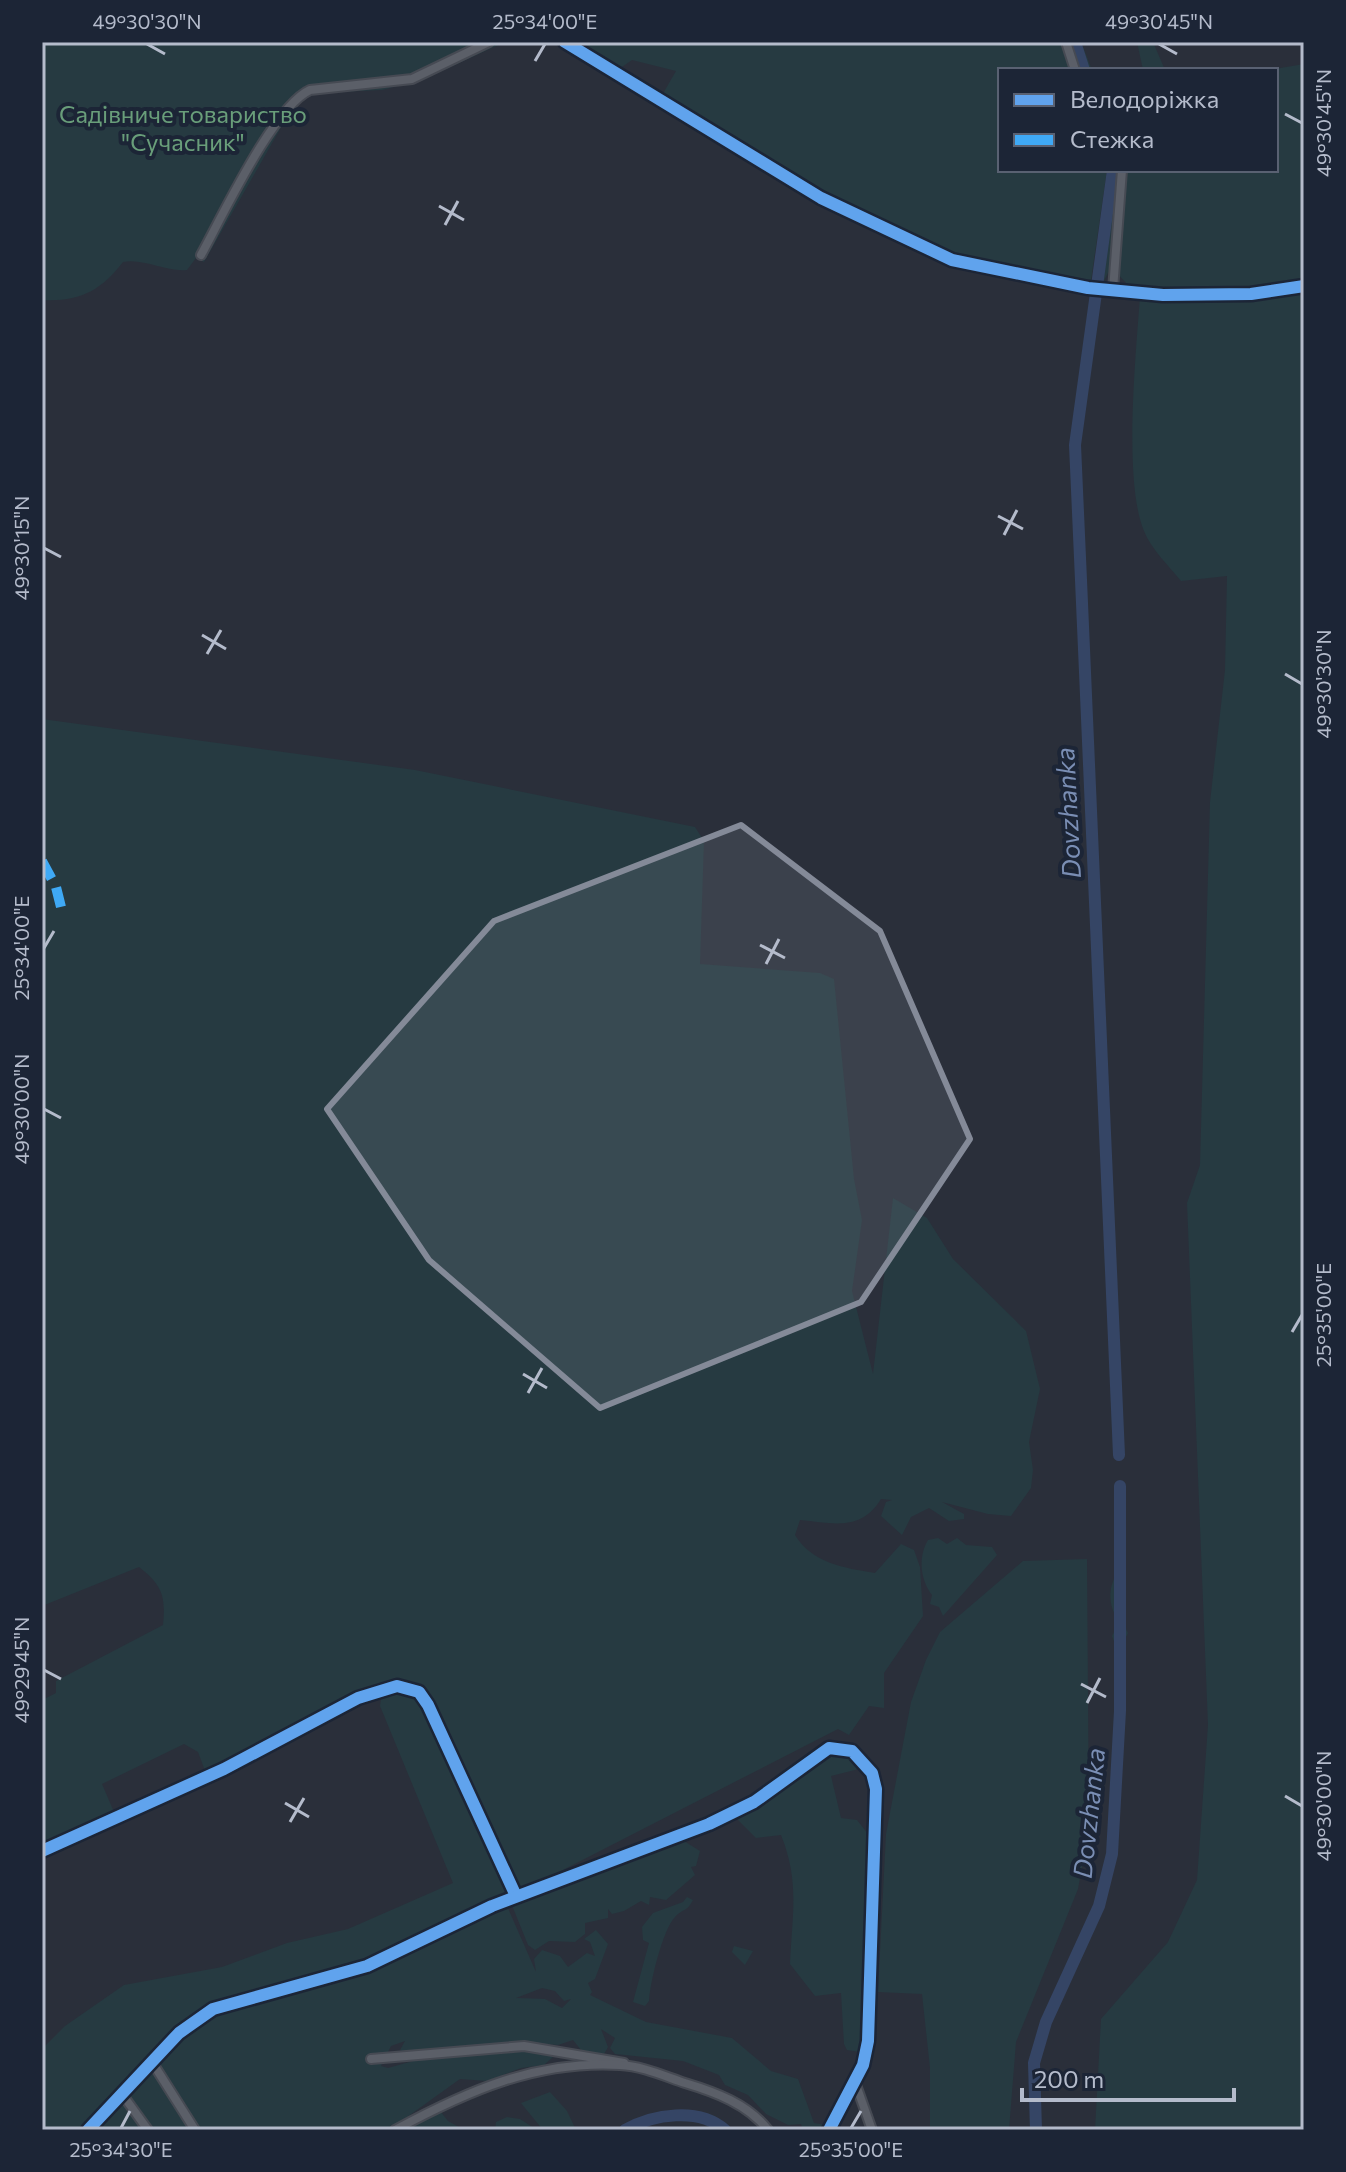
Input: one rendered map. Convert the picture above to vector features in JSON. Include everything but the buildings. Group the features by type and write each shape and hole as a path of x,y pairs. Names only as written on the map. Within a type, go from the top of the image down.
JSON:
{"street":[{"path":"201,255 268,136 299,95 310,90 412,79 489,42"},
{"path":"565,42 661,104 821,198 952,260 1009,274 1113,290 1214,296 1304,286"},
{"path":"1066,42 1074,68"},
{"path":"1113,290 1122,172"},
{"path":"42,1851 224,1769 358,1698 397,1686 419,1692 428,1705 516,1896"},
{"path":"88,2130 179,2033 213,2009 367,1966 516,1896 627,1858 720,1819 782,1784 829,1748 852,1751 872,1773 876,1800 868,2041 855,2082 829,2130"},
{"path":"371,2059 524,2046 617,2060 736,2102 768,2130"},
{"path":"152,2062 195,2130"},
{"path":"395,2130 482,2087 523,2073 553,2067 634,2067"},
{"path":"855,2082 872,2130"},
{"path":"122,2094 148,2130"}],"highlighted area":[{"path":"741,825 880,931 970,1139 861,1302 600,1408 429,1260 327,1109 494,921"}],"green space":[{"name":"Садівниче товариство \"Сучасник\"","path":"42,42 505,42 424,79 382,90 315,93 301,99 287,117 204,262 196,258 187,270 179,270 123,262 88,293 67,299 42,300"},
{"path":"576,42 1061,42 1069,68 998,68 998,172 1107,172 1091,280 959,257 935,247 809,185 661,97 676,71 632,60 619,69"},
{"path":"1071,42 1081,42 1091,68 1078,68"},
{"path":"1137,42 1153,42 1164,68 1143,68"},
{"path":"1304,64 1304,281 1238,290 1193,292 1171,292 1127,284 1117,273 1119,180 1113,189 1116,200 1111,267 1103,283 1094,280 1110,172 1278,172 1278,68"},
{"path":"1304,289 1304,2130 1095,2130 1101,2019 1168,1942 1197,1880 1208,1725 1187,1203 1200,1165 1210,802 1225,670 1227,576 1181,581 1144,531 1138,509 1132,450 1140,296 1226,298"},
{"path":"42,719 415,770 695,827 704,841 700,964 820,973 834,979 854,1179 862,1220 852,1291 873,1374 893,1198 927,1218 953,1259 1026,1331 1040,1389 1029,1442 1033,1470 1031,1488 1011,1516 988,1514 942,1502 964,1514 964,1519 949,1521 929,1508 911,1517 902,1535 881,1516 886,1502 892,1500 881,1499 865,1517 855,1521 800,1520 795,1535 802,1544 820,1558 841,1566 875,1573 901,1544 914,1550 920,1567 923,1616 884,1673 884,1708 869,1706 849,1735 838,1729 520,1892 554,1889 684,1841 700,1851 696,1866 691,1867 695,1875 666,1900 650,1897 649,1905 641,1901 612,1914 608,1909 608,1918 585,1923 585,1934 575,1942 549,1941 535,1950 528,1945 509,1898 504,1899 536,1972 534,1959 542,1950 560,1956 568,1967 587,1953 595,1956 590,1942 584,1939 596,1930 608,1944 595,1979 588,1983 592,1992 590,1995 646,2022 732,2038 771,2071 798,2079 814,2123 826,2125 828,2130 803,2130 801,2124 788,2125 766,2114 748,2095 725,2085 719,2075 683,2061 615,2054 610,2048 615,2038 601,2029 608,2047 604,2054 585,2055 573,2040 558,2045 522,2042 451,2050 517,2046 543,2051 553,2057 544,2065 521,2068 487,2081 460,2079 389,2130 42,2130 42,2049 65,2026 124,1985 222,1967 287,1943 348,1929 453,1883 380,1706 382,1692 207,1776 198,1752 184,1744 102,1784 117,1819 42,1855 42,1700 56,1693 56,1681 163,1625 164,1615 161,1592 139,1567 42,1606","holes":["542,1988 555,1991 564,2001 571,1999 562,2008 545,1999 516,1998","405,2041 400,2050 404,2053 446,2052 388,2068 381,2066 391,2046"]},
{"path":"938,1538 947,1544 957,1538 966,1545 992,1547 997,1555 943,1616 939,1607 930,1604 932,1595 922,1568 928,1540"},
{"path":"1087,1559 1089,1829 1078,1889 1016,2042 1009,2130 930,2130 930,2068 922,1994 878,1992 886,1834 911,1702 940,1632 1023,1561"},
{"path":"1117,1574 1125,1584 1122,1621 1128,1633 1122,1645 1125,1656 1121,1660 1112,1636 1119,1622 1110,1598"},
{"path":"833,1753 850,1756 863,1768 831,1776 841,1818 857,1820 872,1839 860,2052 847,2050 844,2044 841,1993 815,1996 790,1964 793,1884 781,1835 756,1838 737,1819"},
{"path":"687,1897 693,1900 670,1923 662,1944 649,2001 645,2006 633,2002 649,1943 643,1940 642,1927 653,1913 683,1902"},
{"path":"734,1946 753,1951 745,1965 732,1952"},
{"path":"550,2092 567,2111 576,2130 543,2130 521,2103"},
{"path":"440,2111 448,2121 464,2130 412,2130 413,2124"},
{"path":"507,2117 520,2119 537,2130 495,2130 496,2122"}],"waterway":[{"name":"Dovzhanka","path":"1075,42 1083,68"},
{"name":"Dovzhanka","path":"1113,172 1075,445 1119,1455"},
{"name":"Dovzhanka","path":"1036,2130 1034,2063 1046,2022 1099,1906 1112,1854 1120,1711 1120,1486"},
{"path":"625,2130 649,2120 676,2115 702,2118 725,2130"}],"marked path":[{"path":"42,861 56,887 61,907"}],"cycle path":[{"path":"565,42 821,198 952,260 1088,288 1163,295 1251,294 1304,286"},
{"path":"42,1851 224,1769 358,1698 397,1686 419,1692 428,1705 516,1896"},
{"path":"88,2130 179,2033 213,2009 367,1966 492,1906 709,1824 754,1802 829,1748 852,1751 872,1773 876,1789 868,2041 863,2065 829,2130"}]}
